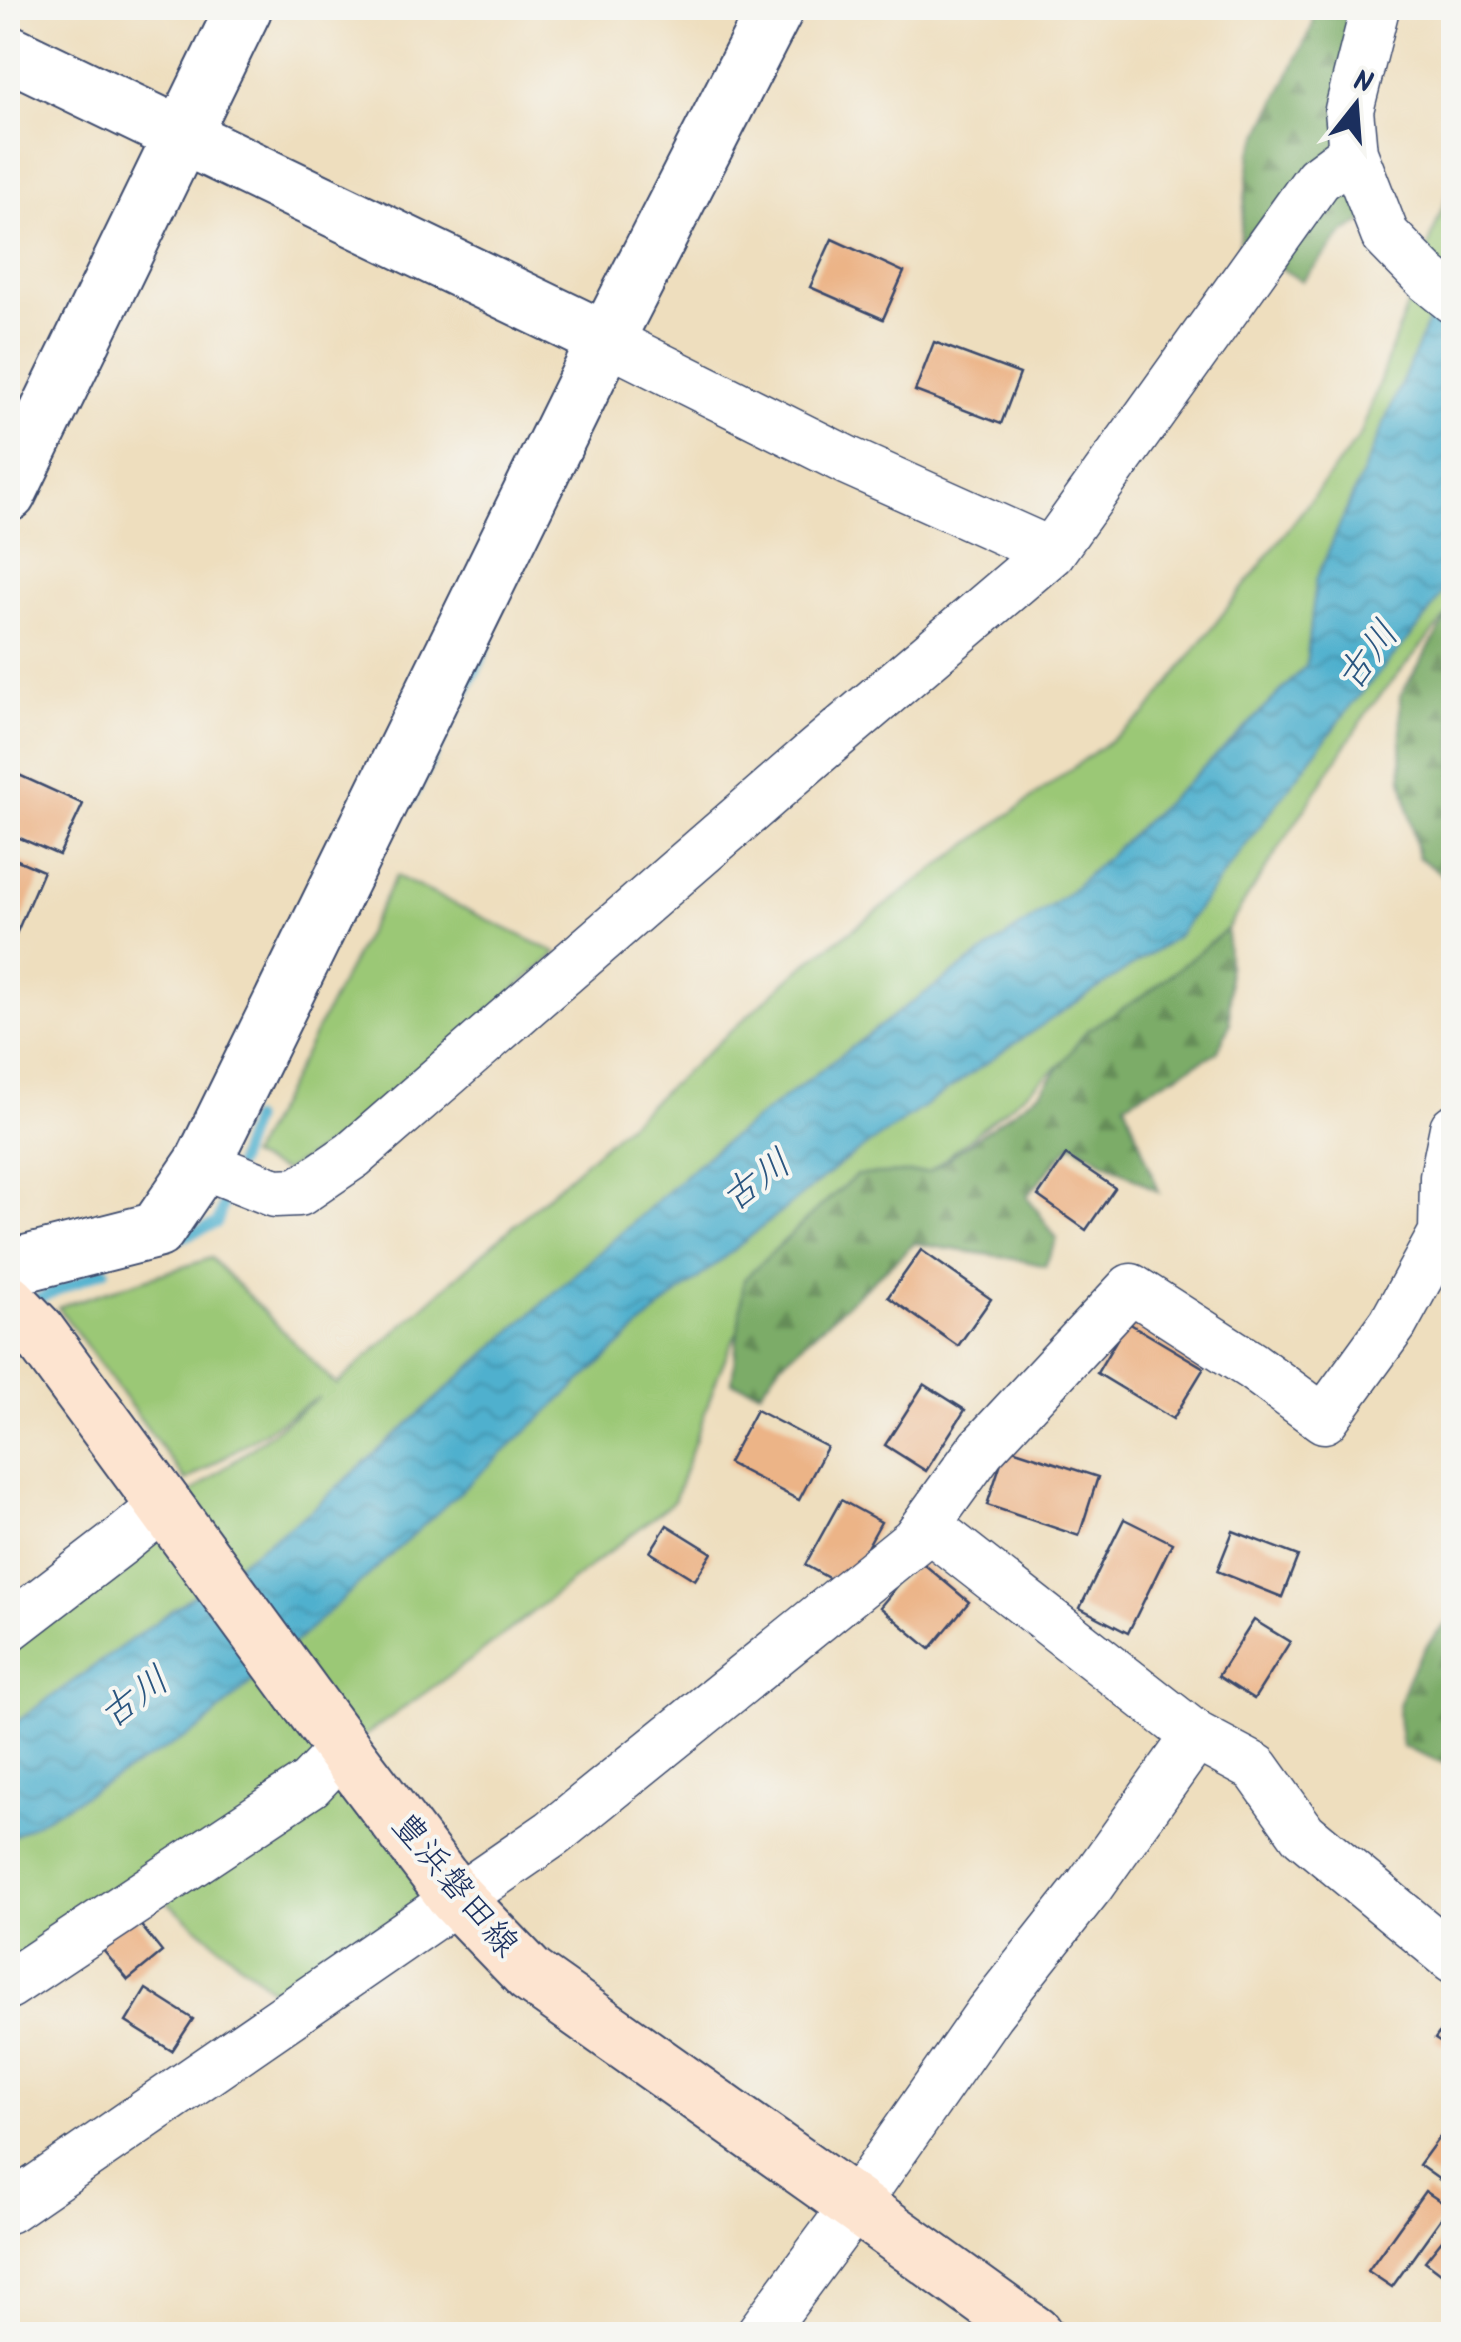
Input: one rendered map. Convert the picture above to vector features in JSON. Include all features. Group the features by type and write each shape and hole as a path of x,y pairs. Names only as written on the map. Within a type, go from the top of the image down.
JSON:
{"main road":[{"name":"豊浜磐田線","path":"22,1316 456,1898 530,1975 1034,2334"}],"street":[{"path":"8,494 244,8"},
{"path":"8,1268 157,1230 202,1164 606,340 776,8"},
{"path":"1375,8 1349,110 1353,153 1385,235 1441,290"},
{"path":"8,52 848,461 1052,552"},
{"path":"202,1164 274,1193 299,1192 352,1155 1052,552 1318,179 1353,153"},
{"path":"8,2208 553,1832 915,1540 982,1449 1131,1288 1252,1366 1324,1419 1393,1324 1443,1233 1444,1176 1454,1128"},
{"path":"8,1628 165,1505"},
{"path":"926,1525 1196,1736 1256,1768 1303,1834 1454,1959"},
{"path":"760,2334 856,2205 989,2013 1090,1885 1196,1736"},
{"path":"8,1985 310,1784 343,1749"}],"green space":[{"path":"1313,8 1375,8 1365,221 1345,232 1302,281 1239,244 1251,153 1312,27"},
{"path":"1453,178 1453,608 1369,709 1227,929 736,1334 674,1501 475,1657 335,1757 441,1908 295,2009 152,1889 8,1980 8,1630 319,1397 186,1481 58,1307 211,1258 336,1385 808,962 1145,715 1360,436"},
{"path":"1453,608 1454,882 1418,857 1402,778 1400,696"},
{"path":"396,876 557,953 346,1134 284,1171 249,1157 277,1107"},
{"path":"1227,929 1230,1024 1217,1052 1125,1103 1159,1192 1072,1143 1027,1196 1057,1239 1045,1266 915,1243 781,1363 761,1391 732,1382 744,1279 822,1205 857,1175 929,1172 1041,1091 1087,1030 1149,992"},
{"path":"1453,1619 1453,1767 1402,1746 1398,1716 1412,1669 1435,1636"}],"water":[{"name":"古川","path":"1453,264 1453,577 1422,623 1349,708 1177,936 842,1163 667,1303 200,1729 8,1839 8,1728 312,1510 708,1155 908,1005 1065,896 1234,739 1306,666 1316,580"}],"building":[{"path":"832,239 904,272 883,319 810,287"},
{"path":"934,342 1020,374 1001,424 915,391"},
{"path":"8,770 83,804 59,855 8,833"},
{"path":"8,856 43,871 8,953"},
{"path":"1066,1155 1115,1188 1086,1230 1038,1196"},
{"path":"921,1250 991,1299 958,1346 888,1297"},
{"path":"1127,1322 1204,1368 1173,1419 1097,1373"},
{"path":"924,1384 965,1410 926,1471 885,1445"},
{"path":"756,1410 827,1447 799,1500 728,1463"},
{"path":"1006,1447 1098,1477 1079,1536 987,1505"},
{"path":"841,1500 881,1522 845,1587 805,1565"},
{"path":"1124,1519 1172,1543 1128,1633 1080,1608"},
{"path":"667,1525 712,1553 695,1580 650,1552"},
{"path":"1233,1531 1298,1556 1282,1597 1217,1571"},
{"path":"919,1560 969,1602 930,1649 880,1607"},
{"path":"1254,1620 1290,1642 1254,1699 1218,1676"},
{"path":"132,1914 162,1952 128,1980 97,1943"},
{"path":"146,1989 193,2019 172,2051 126,2022"},
{"path":"1454,2011 1454,2051 1435,2039"},
{"path":"1454,2117 1454,2190 1419,2165"},
{"path":"1425,2191 1449,2207 1392,2287 1368,2271"},
{"path":"1454,2225 1454,2283 1425,2261"}],"waterway":[{"path":"411,799 488,640"},
{"path":"237,1164 252,1120"},
{"path":"173,1241 217,1223 229,1186"},
{"path":"30,1302 105,1270"}]}
